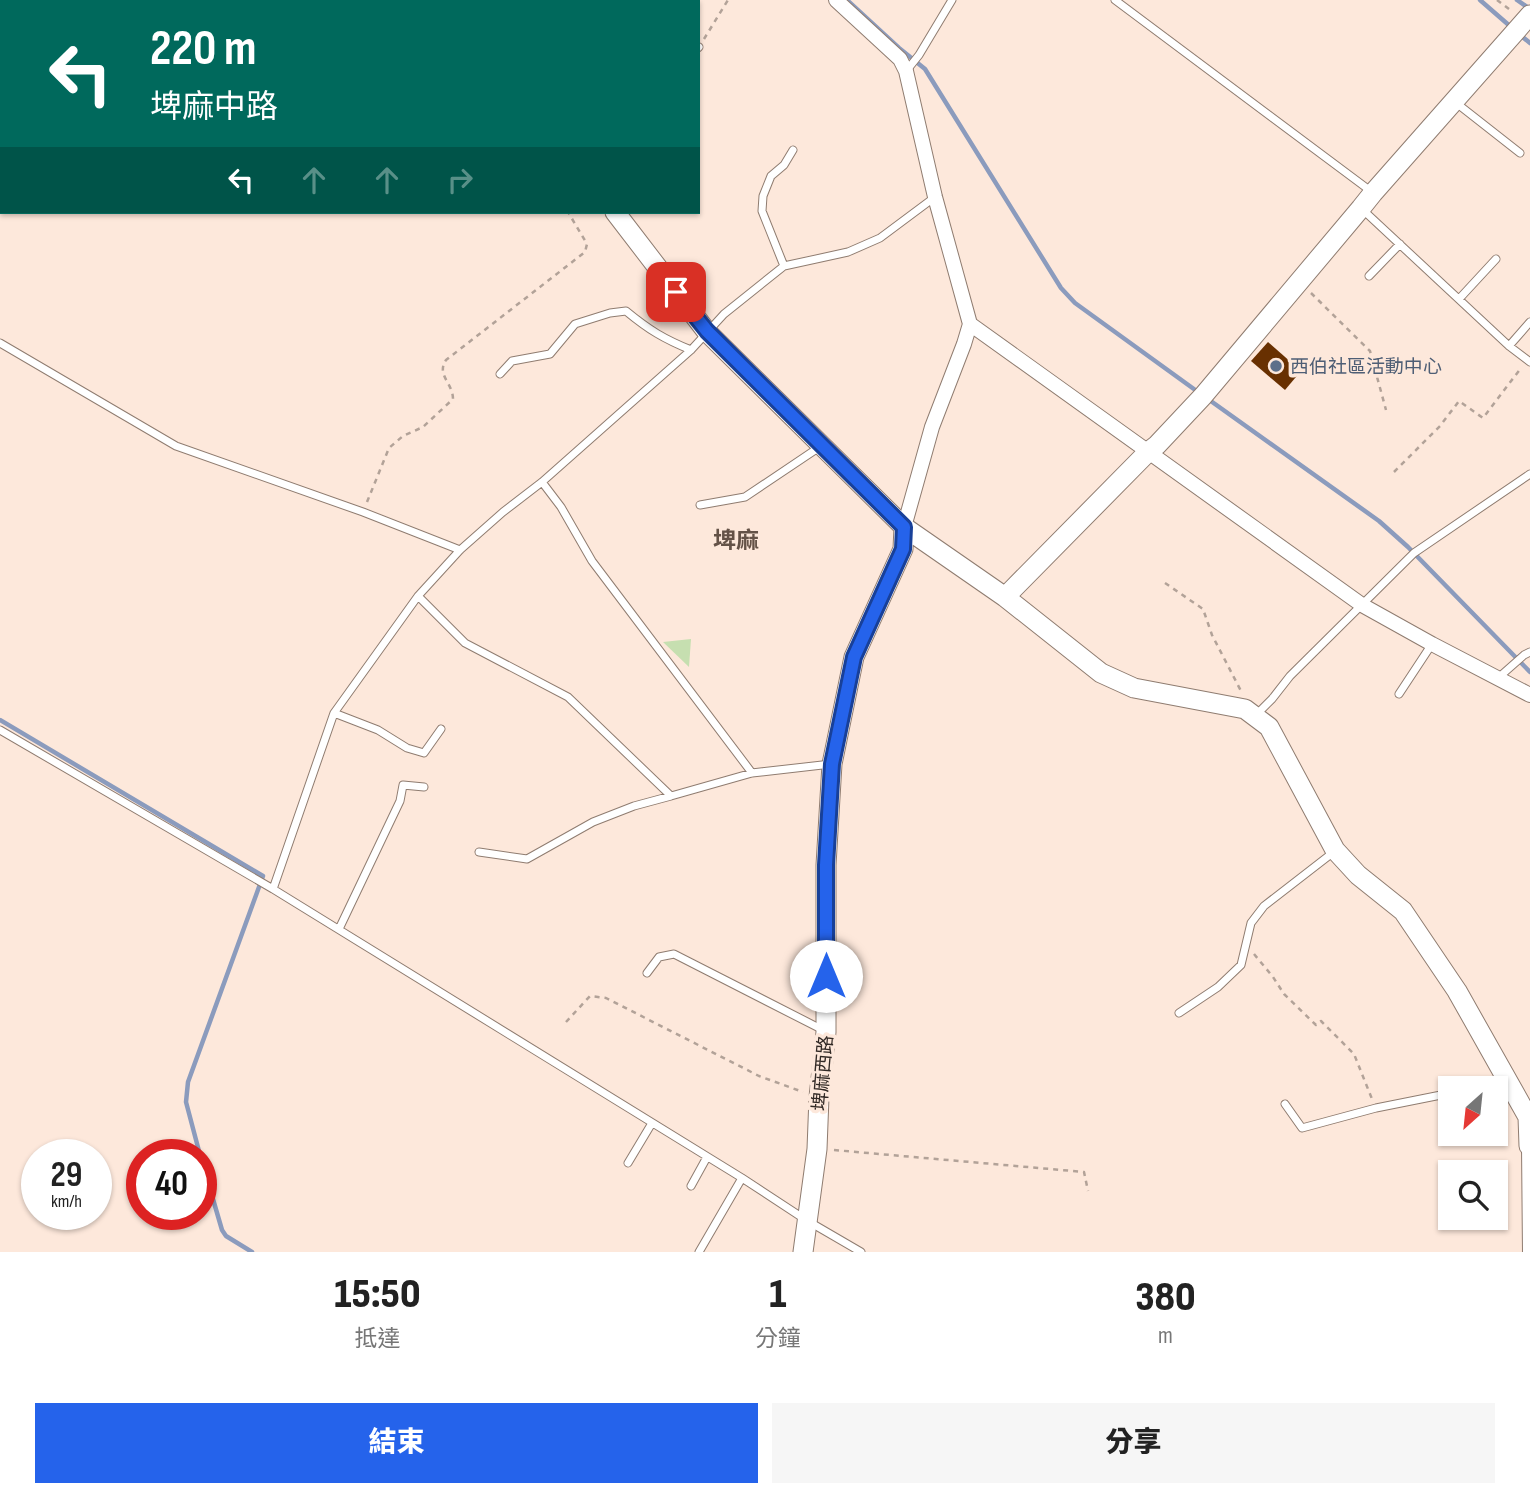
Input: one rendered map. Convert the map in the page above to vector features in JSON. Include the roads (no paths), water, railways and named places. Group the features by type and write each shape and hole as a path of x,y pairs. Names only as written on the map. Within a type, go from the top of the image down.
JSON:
{"street":[{"path":"836,0 900,59 906,71 935,197 970,324 932,427 904,527"},
{"path":"1005,597 1157,446 1203,396 1367,201 1524,26"},
{"path":"617,214 707,331 904,527 1005,597 1101,673 1134,688 1250,713 1269,727 1335,850 1358,875 1403,911 1457,991 1528,1117 1530,1252"},
{"path":"970,324 1362,605 1530,695"},
{"name":"埤麻西路","path":"803,1252 817,1149 825,1032 826,865 832,764 854,657 903,549 904,527"}],"lane":[{"path":"906,71 919,55 952,0"},
{"path":"1115,0 1367,201 1401,244 1509,346 1529,361"},
{"path":"1454,102 1520,153"},
{"path":"784,266 762,211 762,196 771,176 784,165 793,150"},
{"path":"270,887 334,713 418,596 460,550 542,482 691,350 724,314 784,266 848,252 880,238 935,197"},
{"path":"1369,276 1401,244"},
{"path":"1459,299 1496,259"},
{"path":"499,374 512,361 550,354 575,324 626,311 647,329 691,350"},
{"path":"1509,346 1530,322"},
{"path":"0,343 176,446 363,512 460,550"},
{"path":"700,505 745,497 822,445"},
{"path":"1250,713 1272,699 1290,676 1414,553 1530,474"},
{"path":"542,482 561,508 592,561 752,774"},
{"path":"418,596 465,643 568,697 671,796"},
{"path":"1399,694 1432,644"},
{"path":"1497,678 1530,652"},
{"path":"334,713 378,730 407,748 424,753 441,729"},
{"path":"0,730 270,887 860,1252"},
{"path":"479,852 527,859 593,822 634,806 752,774 832,764"},
{"path":"339,929 400,801 403,785 424,787"},
{"path":"1179,1013 1218,987 1241,965 1251,923 1264,906 1335,850"},
{"path":"647,973 659,957 674,954 825,1032"},
{"path":"1285,1104 1302,1128 1376,1108 1438,1096"},
{"path":"628,1163 652,1123"},
{"path":"691,1186 708,1157"},
{"path":"699,1252 742,1178"}],"waterway":[{"path":"847,0 925,69 1061,288 1075,303 1198,392"},
{"path":"1480,0 1511,27"},
{"path":"1517,0 1530,9"},
{"path":"1520,35 1530,43"},
{"path":"1208,399 1379,521 1408,547 1530,672"},
{"path":"0,720 263,876 188,1082 186,1102 196,1139"},
{"path":"217,1213 226,1236 252,1252"}],"place":[{"name":"西伯社區活動中心","path":"1276,366"}],"district":[{"name":"埤麻","path":"736,540"}]}
